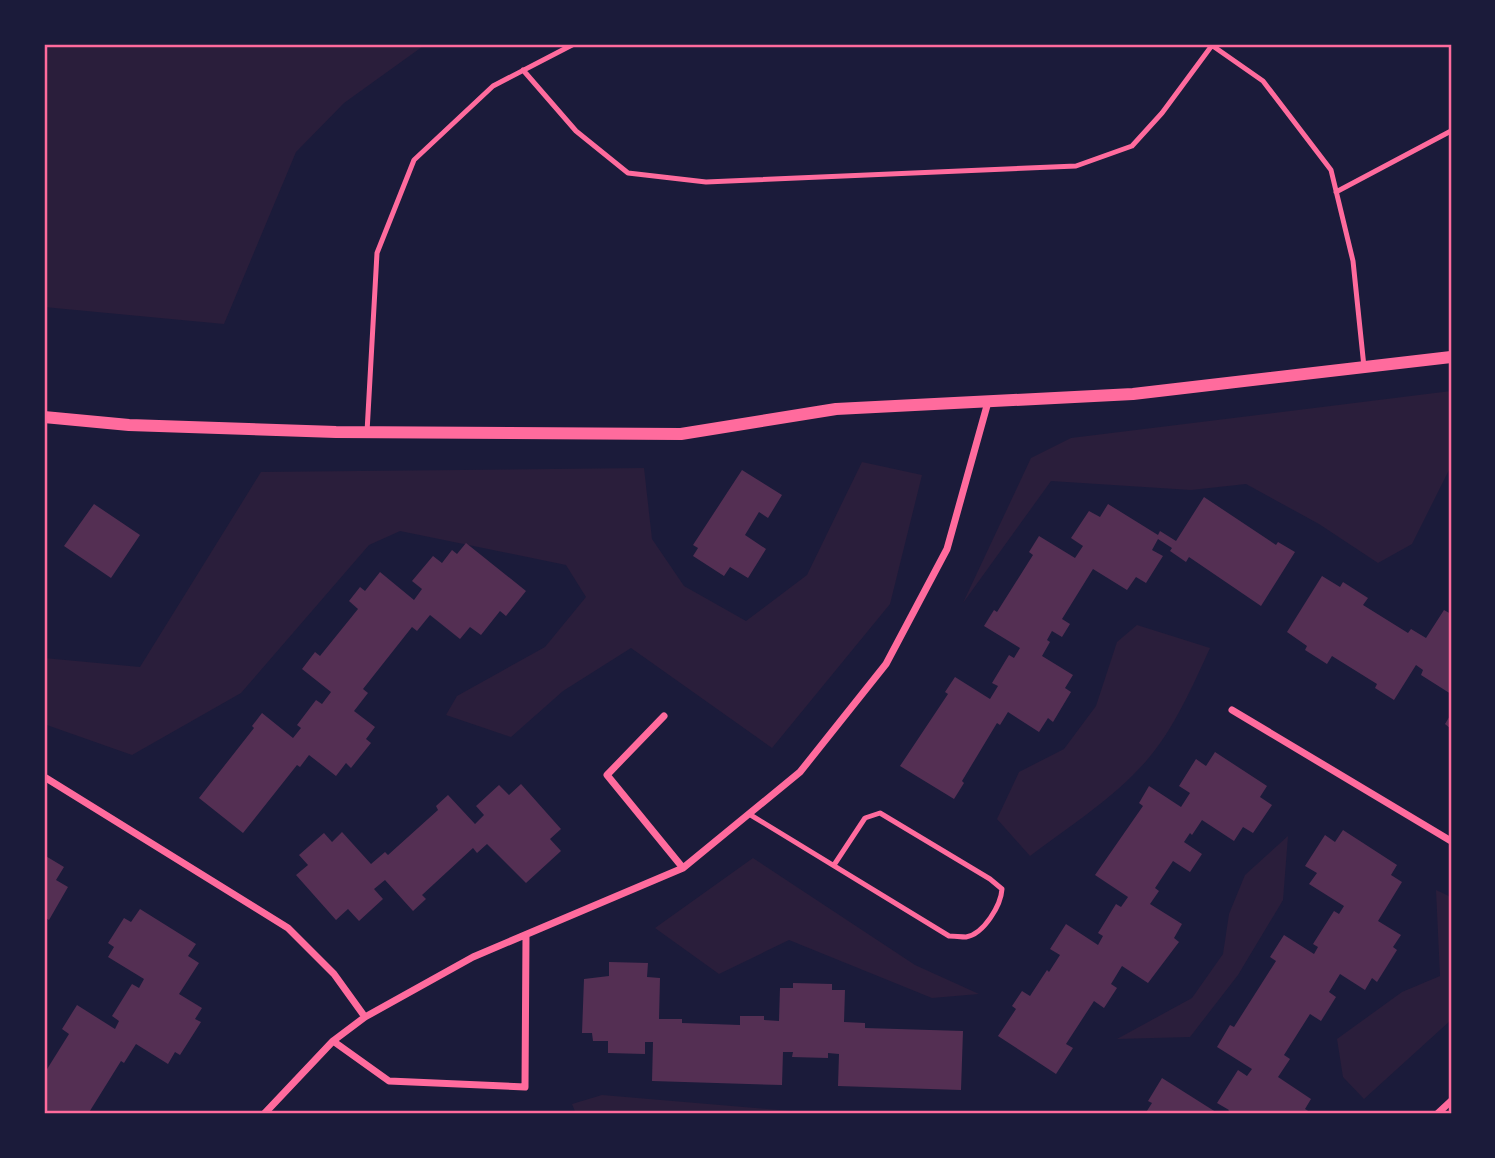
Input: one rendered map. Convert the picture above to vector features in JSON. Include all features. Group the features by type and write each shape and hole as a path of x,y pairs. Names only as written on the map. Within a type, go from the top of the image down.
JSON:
{"street":[{"path":"44,417 129,425 367,432 681,433 836,409 1133,394 1451,357"},
{"path":"264,1114 333,1041 365,1017 473,957 683,868 800,772 886,664 947,549 988,402"},
{"path":"1232,710 1451,842"},
{"path":"664,716 607,775 683,868"},
{"path":"46,778 288,928 334,974 365,1017"},
{"path":"333,1041 389,1081 525,1087 526,934"},
{"path":"1437,1114 1451,1101"}],"lane":[{"path":"367,432 377,253 414,160 493,86 574,44"},
{"path":"523,70 576,131 628,173 706,182 1076,166 1132,146 1162,113 1211,44 1263,81 1331,170 1353,261 1364,367"},
{"path":"1336,192 1451,131"},
{"path":"749,814 949,936 968,937 982,928 1001,900 1002,889 990,879 880,813 864,818 834,865"}],"shaded area":[{"path":"44,44 426,44 344,103 296,152 224,324 44,307"},
{"path":"1451,391 1451,466 1412,544 1378,563 1319,524 1246,484 1191,490 1051,481 963,603 1031,458 1071,438"},
{"path":"862,462 922,475 890,604 772,748 631,648 563,691 511,737 446,715 457,696 545,647 586,597 566,565 400,531 369,545 241,693 132,755 44,724 44,658 140,667 261,472 644,468 652,539 684,586 746,621 807,575"},
{"path":"1137,625 1210,648 1174,721 1147,760 1106,799 1030,856 997,819 1019,772 1064,749 1096,706 1117,642"},
{"path":"1288,836 1283,900 1238,975 1190,1037 1117,1039 1192,998 1223,954 1229,914 1245,875"},
{"path":"753,858 915,965 979,994 932,998 789,940 719,974 655,928"},
{"path":"1436,890 1451,897 1451,1020 1364,1099 1343,1077 1337,1039 1402,992 1440,976"},
{"path":"602,1095 827,1114 576,1114 572,1104"}],"building":[{"path":"742,470 782,495 768,518 759,512 745,535 766,549 748,578 730,567 724,576 693,556 698,548 693,545"},
{"path":"1204,497 1276,545 1278,542 1295,552 1261,606 1189,557 1186,562 1158,539 1152,550 1163,556 1146,583 1136,577 1127,590 1093,569 1062,619 1070,624 1062,637 1052,631 1047,640 1050,642 1042,656 1073,675 1065,688 1071,692 1053,722 1048,718 1039,732 1008,712 1000,725 997,723 954,799 900,766 948,694 945,692 955,677 990,699 998,686 992,683 1009,655 1014,658 1020,648 984,626 994,610 997,612 1033,555 1029,552 1039,536 1075,558 1083,546 1071,538 1089,511 1100,517 1108,504 1158,535 1160,531 1176,541"},
{"path":"94,504 140,535 111,578 64,546"},
{"path":"466,543 526,591 506,616 500,611 481,635 470,627 460,639 430,615 417,631 412,627 363,689 368,693 354,711 375,727 366,739 371,743 351,768 346,763 336,776 309,755 300,767 297,765 243,833 199,798 254,728 252,726 262,713 293,738 301,728 297,725 316,700 322,704 331,692 302,669 315,652 320,656 358,609 349,601 360,587 365,591 380,572 414,600 422,589 412,581 433,556 442,563 452,550 457,554"},
{"path":"1322,576 1340,587 1343,582 1368,598 1363,605 1408,633 1411,629 1426,638 1444,610 1451,614 1451,694 1421,675 1423,670 1416,665 1394,700 1375,688 1377,684 1332,656 1327,664 1305,650 1307,646 1287,632"},
{"path":"1451,714 1451,729 1445,724"},
{"path":"1215,752 1267,786 1260,797 1272,805 1253,833 1243,827 1234,841 1202,820 1192,835 1190,833 1184,842 1202,854 1190,872 1173,861 1155,888 1159,891 1150,904 1182,924 1174,938 1179,942 1148,983 1122,966 1111,984 1117,988 1104,1008 1094,1001 1066,1044 1073,1048 1056,1074 998,1036 1016,1009 1012,1006 1022,991 1030,996 1047,970 1049,972 1060,955 1050,949 1066,924 1098,945 1103,936 1098,933 1116,904 1121,907 1128,897 1095,875 1143,806 1139,803 1149,786 1181,807 1190,793 1179,786 1196,759 1206,766"},
{"path":"521,784 561,829 550,839 561,851 526,883 487,844 477,853 473,848 422,895 426,899 413,911 385,880 374,889 383,899 359,921 348,909 336,920 296,875 308,865 299,855 324,833 332,842 342,832 371,864 385,852 388,855 438,810 436,806 448,795 475,824 484,815 476,806 499,785 509,795"},
{"path":"1343,830 1397,865 1391,875 1402,882 1378,921 1401,935 1393,947 1397,950 1377,982 1372,978 1365,990 1340,974 1329,992 1336,997 1321,1021 1310,1014 1284,1055 1290,1059 1278,1077 1311,1099 1305,1109 1313,1114 1226,1114 1229,1110 1217,1103 1238,1070 1247,1076 1252,1069 1217,1047 1230,1025 1234,1027 1276,961 1270,957 1284,935 1314,954 1318,947 1313,944 1334,911 1339,914 1344,906 1309,884 1317,873 1305,866 1325,835 1335,842"},
{"path":"44,855 64,867 56,880 68,887 49,920 44,917"},
{"path":"140,909 196,944 188,956 199,963 179,994 202,1008 195,1019 201,1022 180,1055 175,1052 168,1064 136,1044 124,1063 121,1061 88,1114 44,1114 44,1074 69,1034 62,1029 77,1005 115,1029 119,1021 112,1016 132,984 139,988 144,979 108,957 114,947 108,943 124,918 131,922"},
{"path":"609,962 648,963 647,977 660,978 659,1019 682,1019 682,1023 740,1025 740,1016 764,1016 764,1020 779,1021 780,988 793,988 793,983 832,984 832,990 845,990 844,1022 865,1023 865,1028 963,1031 961,1090 838,1086 839,1054 828,1053 828,1058 792,1057 793,1052 783,1052 782,1085 652,1081 653,1042 645,1042 645,1054 608,1053 608,1041 593,1041 592,1033 582,1033 584,979 609,976"},
{"path":"1162,1078 1219,1114 1145,1114 1152,1103 1148,1101"}]}
